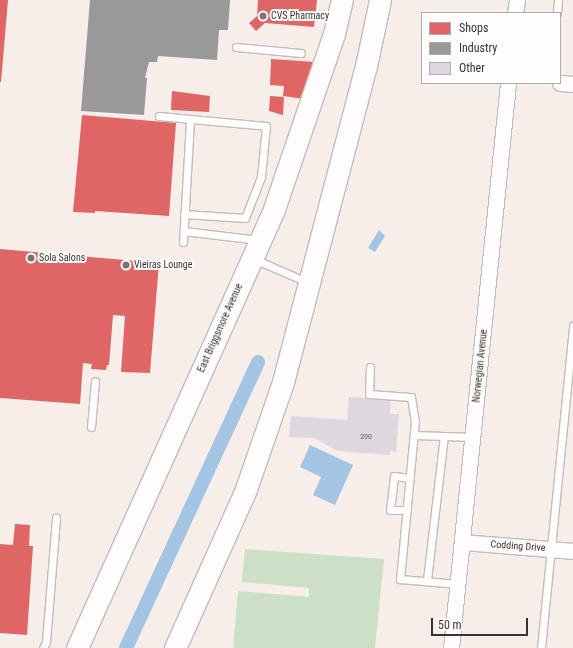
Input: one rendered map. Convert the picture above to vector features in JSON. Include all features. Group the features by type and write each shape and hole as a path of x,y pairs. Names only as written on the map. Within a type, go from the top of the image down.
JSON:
{"main road":[{"name":"East Briggsmore Avenue","path":"77,648 274,209 334,34 342,0"},
{"path":"175,648 246,489 283,382 366,66 380,0"}],"street":[{"path":"515,12 517,0"},
{"path":"561,83 573,84"},
{"name":"Norwegian Avenue","path":"451,648 508,84"},
{"name":"Codding Drive","path":"462,542 573,551"}],"lane":[{"path":"557,12 558,0"},
{"path":"236,47 301,53"},
{"path":"159,116 266,126 261,177 245,218 184,214"},
{"path":"183,242 190,119"},
{"path":"184,230 256,249 309,283"},
{"path":"541,648 573,326"},
{"path":"370,367 369,394 411,397 415,421 400,579 427,580 458,584"},
{"path":"91,427 95,381"},
{"path":"414,434 473,437"},
{"path":"427,580 444,436"},
{"path":"407,510 390,510 394,476 410,478"},
{"path":"43,648 46,642 56,517"}],"green space":[{"path":"245,549 384,559 375,648 233,648 238,591 309,597 309,588 242,582"}],"water":[{"path":"379,230 385,236 375,252 368,248"},
{"path":"310,445 353,465 335,505 313,495 321,477 300,467"}],"building: Shops":[{"path":"0,0 8,0 1,82 0,82"},
{"name":"CVS Pharmacy","path":"258,0 317,0 314,27 265,23 256,31 249,23 257,16"},
{"path":"271,59 315,62 304,99 283,96 284,86 270,85"},
{"path":"172,91 210,96 209,112 171,110"},
{"path":"270,96 284,97 283,115 269,111"},
{"path":"82,115 176,123 169,216 95,211 95,213 73,212"},
{"path":"0,249 159,263 150,373 121,372 125,316 113,315 109,365 107,365 106,370 91,369 92,364 83,363 80,404 0,398"},
{"path":"15,524 30,525 29,546 33,546 27,635 0,633 0,544 13,545"}],"building: Industry":[{"path":"90,0 230,0 228,30 219,30 217,60 158,56 157,62 149,62 145,78 147,78 144,115 81,111"}],"building: Other":[{"path":"349,397 391,400 390,414 399,414 396,452 390,451 390,455 338,451 314,438 289,437 291,416 347,420"}],"waterway":[{"path":"126,648 258,362"}],"place":[{"name":"CVS Pharmacy","path":"263,16"},
{"name":"Sola Salons","path":"31,258"},
{"name":"Vieiras Lounge","path":"126,265"}]}
